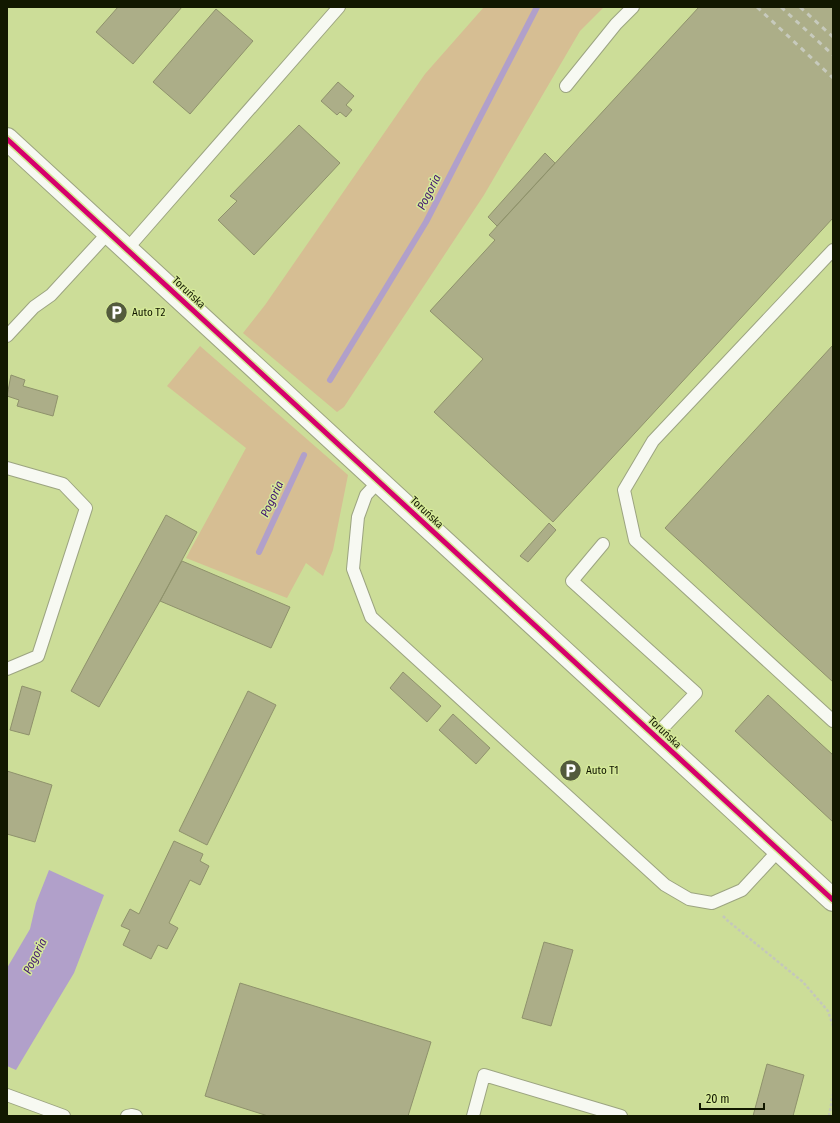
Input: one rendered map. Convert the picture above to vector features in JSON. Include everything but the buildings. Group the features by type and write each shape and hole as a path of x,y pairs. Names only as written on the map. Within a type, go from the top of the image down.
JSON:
{"street":[{"name":"Toruńska","path":"7,139 833,900"}],"lane":[{"path":"127,249 339,7"},
{"path":"566,86 616,24 633,7"},
{"path":"7,336 34,307 51,295 109,232"},
{"path":"833,250 653,441 624,490 635,540 833,721"},
{"path":"7,468 63,484 86,508 38,656 7,669"},
{"path":"379,481 366,495 358,517 353,569 371,617 665,884 689,899 712,903 742,890 779,850"},
{"path":"603,544 572,581 696,693 655,736"},
{"path":"473,1116 484,1075 621,1116"},
{"path":"7,1095 64,1116"},
{"path":"127,1116 136,1116"}],"path":[{"path":"712,903 728,921 803,982 828,1011 833,1026"},
{"path":"829,1116 833,1094"}],"shaded area":[{"path":"7,7 833,7 833,1116 7,1116"},
{"path":"484,7 604,7 580,31 484,195 344,407 337,412 243,333 265,305 425,74"},
{"path":"200,346 348,475 333,550 323,576 306,563 287,598 186,558 246,448 167,386"}],"water":[{"path":"49,870 104,895 74,973 16,1070 7,1066 7,968 30,929 36,903"}],"waterway":[{"name":"Pogoria","path":"330,380 426,222 537,7"},
{"name":"Pogoria","path":"259,552 304,455"}],"railway":[{"path":"757,7 833,78"},
{"path":"781,7 833,55"},
{"path":"800,7 833,37"}],"cycle path":[{"path":"7,139 833,900"}],"place":[{"name":"Auto T2","path":"116,312"},
{"name":"Auto T1","path":"570,770"}]}
